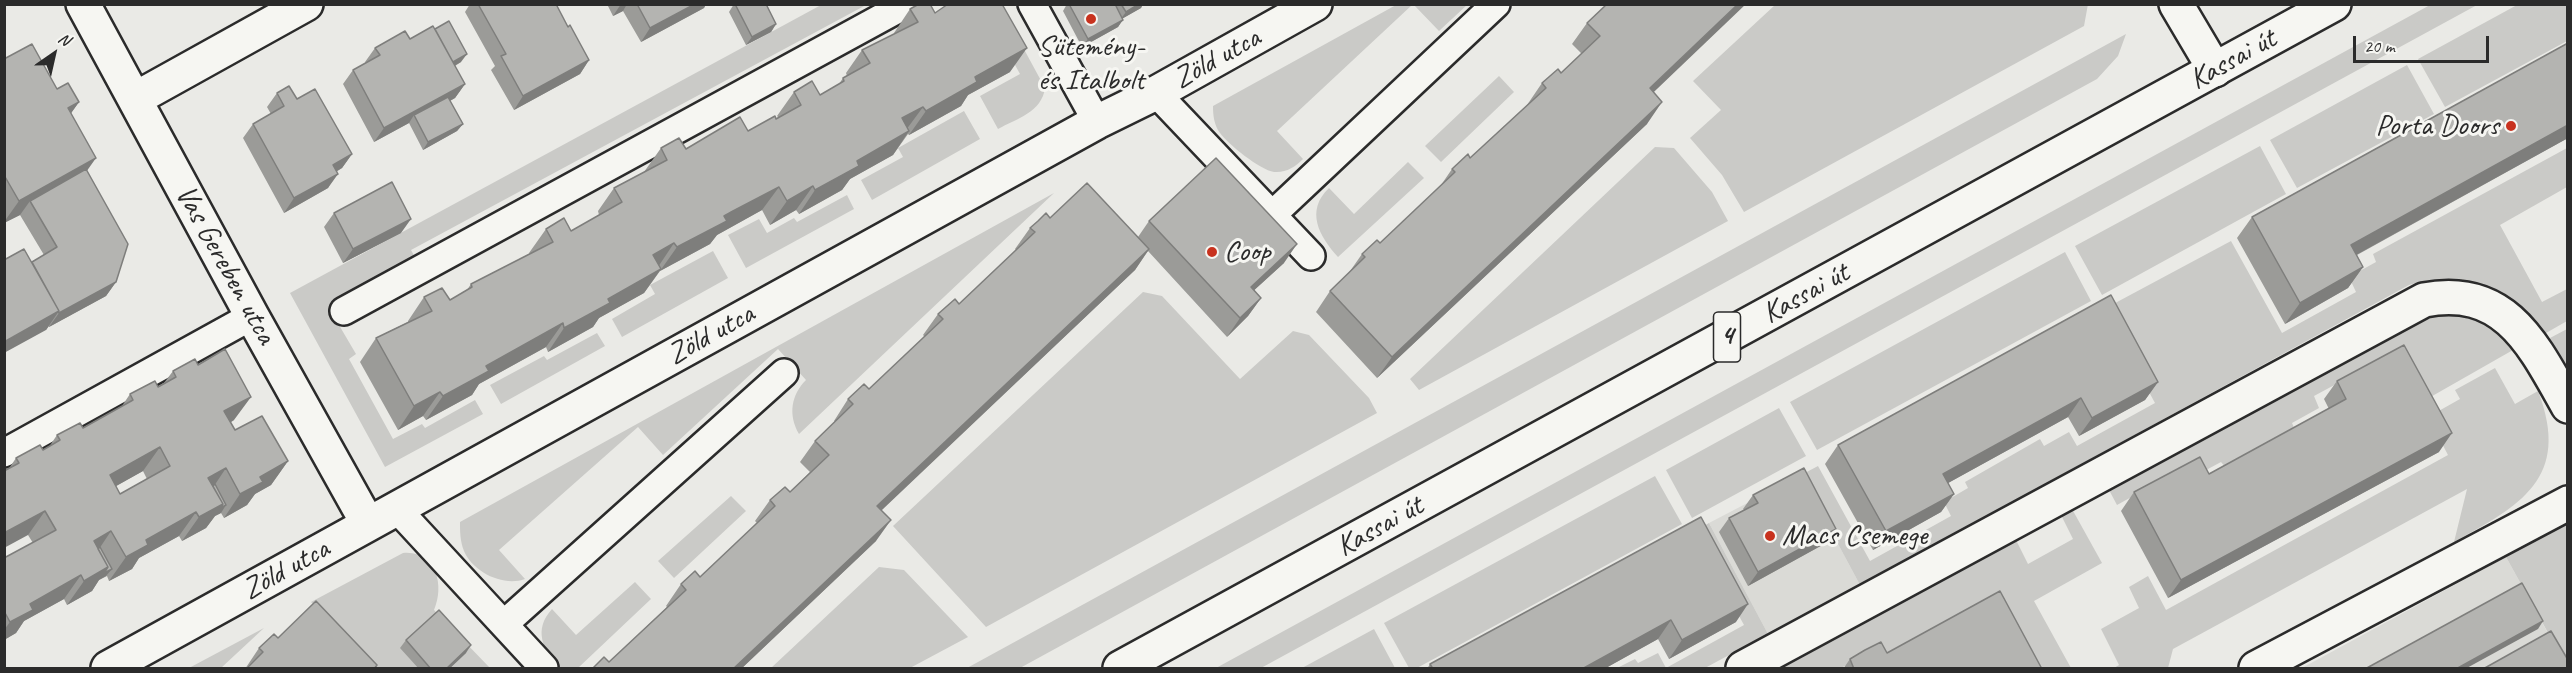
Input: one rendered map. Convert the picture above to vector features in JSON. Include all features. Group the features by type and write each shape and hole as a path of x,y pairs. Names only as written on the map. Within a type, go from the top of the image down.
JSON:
{"street":[{"name":"Vas Gereben utca","path":"83,4 252,316 382,516"},
{"path":"135,99 306,4"},
{"name":"Zöld utca","path":"108,669 1315,4"},
{"path":"2176,4 2215,70"},
{"name":"Kassai út","path":"1120,669 2334,4"},
{"path":"1743,669 2424,300 2451,297 2478,301 2514,322 2539,355 2568,406"},
{"path":"2256,669 2568,502"}],"lane":[{"path":"344,311 907,4"},
{"path":"1032,4 1097,123"},
{"path":"1272,215 1496,4"},
{"path":"1156,93 1311,256"},
{"path":"4,453 252,316"},
{"path":"504,624 784,373"},
{"path":"382,516 504,624 544,669"}],"shaded area":[{"path":"2088,4 2084,26 1744,212 1722,175 1690,138 1721,110 1693,81 1775,5"},
{"path":"821,5 866,5 411,250 417,261 329,308 356,354 349,359 393,439 422,424 425,428 475,400 483,414 385,467 290,293"},
{"path":"982,5 1000,5 1045,88 1043,96 1034,109 998,129 980,96 1020,74"},
{"path":"1396,5 1412,5 1277,131 1303,159 1297,165 1282,172 1268,170 1245,156 1220,133 1214,120 1213,106"},
{"path":"1414,5 1467,5 1439,31"},
{"path":"2430,5 2477,5 1261,668 1216,668"},
{"path":"2517,5 2567,5 2567,41 2445,107 2418,59"},
{"path":"2126,34 2118,56 2097,79 1020,668 967,668"},
{"path":"2407,65 2434,114 2297,188 2270,140"},
{"path":"1499,76 1514,92 1441,162 1425,146"},
{"path":"964,111 980,139 872,200 861,180 903,157 898,148"},
{"path":"2260,146 2286,194 2102,295 2075,246"},
{"path":"1655,147 1674,148 1712,192 1728,221 1419,390 1410,379"},
{"path":"2567,148 2567,187 2500,225 2542,302 2567,289 2567,321 2546,333 2534,317 2519,304 2485,286 2448,279 2428,280 2409,285 1860,585 1801,475 1818,466 1870,561 1951,516 1944,502 1968,488 1965,482 2040,439 2044,446 2069,432 2077,446 2155,403 2104,309 2231,241 2282,333 2356,292 2349,277 2376,262 2373,254"},
{"path":"1408,162 1424,178 1338,257 1325,241 1317,223 1316,214 1322,197 1329,188 1354,214"},
{"path":"1054,193 799,434 792,413 794,399 806,380 778,349 663,455 638,427 499,550 525,579 507,581 498,579 481,571 468,559 462,544 460,522"},
{"path":"847,195 854,209 746,268 728,235 759,219 767,233 794,218 797,222"},
{"path":"713,251 728,278 622,337 612,319 655,294 650,285"},
{"path":"2065,252 2091,301 1817,450 1790,402"},
{"path":"1143,292 1162,296 1240,379 1293,331 1309,335 1369,398 1377,413 986,627 893,526"},
{"path":"2449,312 2485,325 2500,335 2513,350 2420,403 2392,354 2314,396 2319,408 2292,423 2295,430 2226,468 2221,462 2195,476 2189,465 2117,505 2109,490 2419,321"},
{"path":"2567,329 2567,370 2550,338"},
{"path":"597,333 605,346 501,404 490,385 544,356 547,360"},
{"path":"2495,368 2515,404 2538,391 2547,421 2548,447 2544,468 2533,486 2518,502 2499,516 2454,542 2467,489 2173,649 2168,668 2114,668 2119,665 2101,629 2139,608 2129,587 2148,576 2166,610 2448,455 2428,417 2460,399 2455,390"},
{"path":"1779,408 1806,456 1692,518 1666,470"},
{"path":"1801,475 1860,585 1768,634 1709,523"},
{"path":"1655,476 1682,524 1417,668 1409,668 1384,623"},
{"path":"731,496 746,511 674,578 658,561"},
{"path":"2072,509 2102,563 2034,601 2071,668 1874,665 1868,654 1841,668 1779,668 2016,540 2028,564 2073,539 2061,515"},
{"path":"1709,523 1768,634 1705,668 1666,668 1744,625 1693,532"},
{"path":"2567,523 2567,667 2506,557"},
{"path":"403,553 423,557 430,563 438,580 434,610 490,668 374,668 311,602"},
{"path":"2506,557 2567,668 2302,668"},
{"path":"879,567 904,570 968,637 910,668 771,668"},
{"path":"635,582 651,599 578,668 558,668 544,647 542,639 543,624 552,609 576,635"},
{"path":"264,628 221,668 189,668"},
{"path":"1374,629 1395,668 1302,668"},
{"path":"1658,653 1666,668 1617,668 1635,659 1638,663"}],"building":[{"path":"478,4 556,4 589,60 523,96 501,56 506,54"},
{"path":"637,4 695,4 650,28"},
{"path":"735,4 766,4 776,24 752,37"},
{"path":"919,4 930,4 935,13 948,4 1002,4 1027,48 975,77 977,82 926,111 923,107 902,118 909,131 857,161 859,166 815,190 813,186 787,201 779,187 733,211 724,216 727,221 677,247 674,243 653,255 661,269 608,299 610,303 564,328 563,323 486,366 489,371 443,396 440,392 414,406 376,338 432,311 424,297 442,288 450,300 472,287 471,284 553,242 546,229 564,218 571,231 622,202 614,188 667,160 661,148 679,138 686,149 740,117 748,131 801,105 794,92 812,81 820,95 844,81 843,78 870,63 862,50 918,22 910,9"},
{"path":"1069,4 1115,4 1123,20 1088,39"},
{"path":"1121,4 1139,4 1126,12"},
{"path":"1607,4 1738,4 1650,88 1662,102 1392,357 1330,291 1365,257 1362,254 1377,240 1380,243 1455,172 1452,169 1468,154 1470,158 1546,88 1542,83 1558,69 1561,73 1600,36 1587,23"},
{"path":"449,21 467,54 453,62 435,29"},
{"path":"433,26 465,84 384,128 353,70 380,55 375,48 405,31 410,39"},
{"path":"2568,43 2568,125 2351,245 2363,267 2300,303 2252,217"},
{"path":"32,44 57,89 68,83 79,102 68,108 96,158 19,201 4,175 4,59"},
{"path":"289,86 297,99 315,89 352,154 333,165 338,174 294,198 253,124 284,106 277,93"},
{"path":"448,97 463,124 428,142 414,115"},
{"path":"1216,158 1297,244 1251,287 1261,298 1240,318 1149,221"},
{"path":"86,169 128,244 116,282 59,313 32,262 57,247 30,201"},
{"path":"392,182 411,219 353,249 334,213"},
{"path":"1087,183 1149,249 877,506 891,520 733,669 592,669 604,657 609,662 686,590 681,584 695,571 700,577 775,506 770,500 785,487 790,492 829,455 815,441 853,404 848,399 864,384 869,389 943,319 938,314 955,299 959,304 1035,232 1030,228 1046,213 1050,218"},
{"path":"24,249 59,311 4,342 4,260"},
{"path":"2111,295 2158,382 2092,418 2081,398 1943,474 1954,494 1886,531 1838,445"},
{"path":"2404,345 2452,433 2181,580 2134,492 2200,457 2209,474 2346,399 2337,381"},
{"path":"225,349 251,397 224,411 235,430 262,416 288,461 260,477 263,482 240,494 226,468 208,478 223,504 199,517 196,512 146,540 148,545 126,557 111,531 94,541 108,567 84,581 81,575 30,604 33,610 10,622 4,611 4,558 56,530 45,511 4,533 4,471 19,463 16,458 40,445 43,450 60,440 57,435 80,423 83,428 133,400 130,394 155,381 158,387 176,377 173,371 195,359 198,365","holes":["160,447 170,466 120,494 110,475"]},
{"path":"1804,468 1836,529 1758,572 1729,518 1758,503 1753,495"},
{"path":"215,484 226,505 220,508 223,504 213,486"},
{"path":"1701,517 1748,604 1682,640 1671,620 1582,669 1433,669 1430,664"},
{"path":"100,547 112,569 104,573 108,567 98,549"},
{"path":"2522,583 2543,621 2456,669 2365,669"},
{"path":"2000,591 2042,669 1854,669 1850,659 1865,650 1881,642 1887,653"},
{"path":"316,601 377,665 374,669 246,669 263,652 259,648 274,634 278,638"},
{"path":"439,610 471,645 446,669 431,669 406,640"},
{"path":"2551,631 2568,660 2568,669 2483,669"}],"place":[{"name":"Sütemény- és Italbolt","path":"1091,19"},
{"name":"Porta Doors","path":"2511,126"},
{"name":"Coop","path":"1212,252"},
{"name":"Macs Csemege","path":"1770,536"}]}
